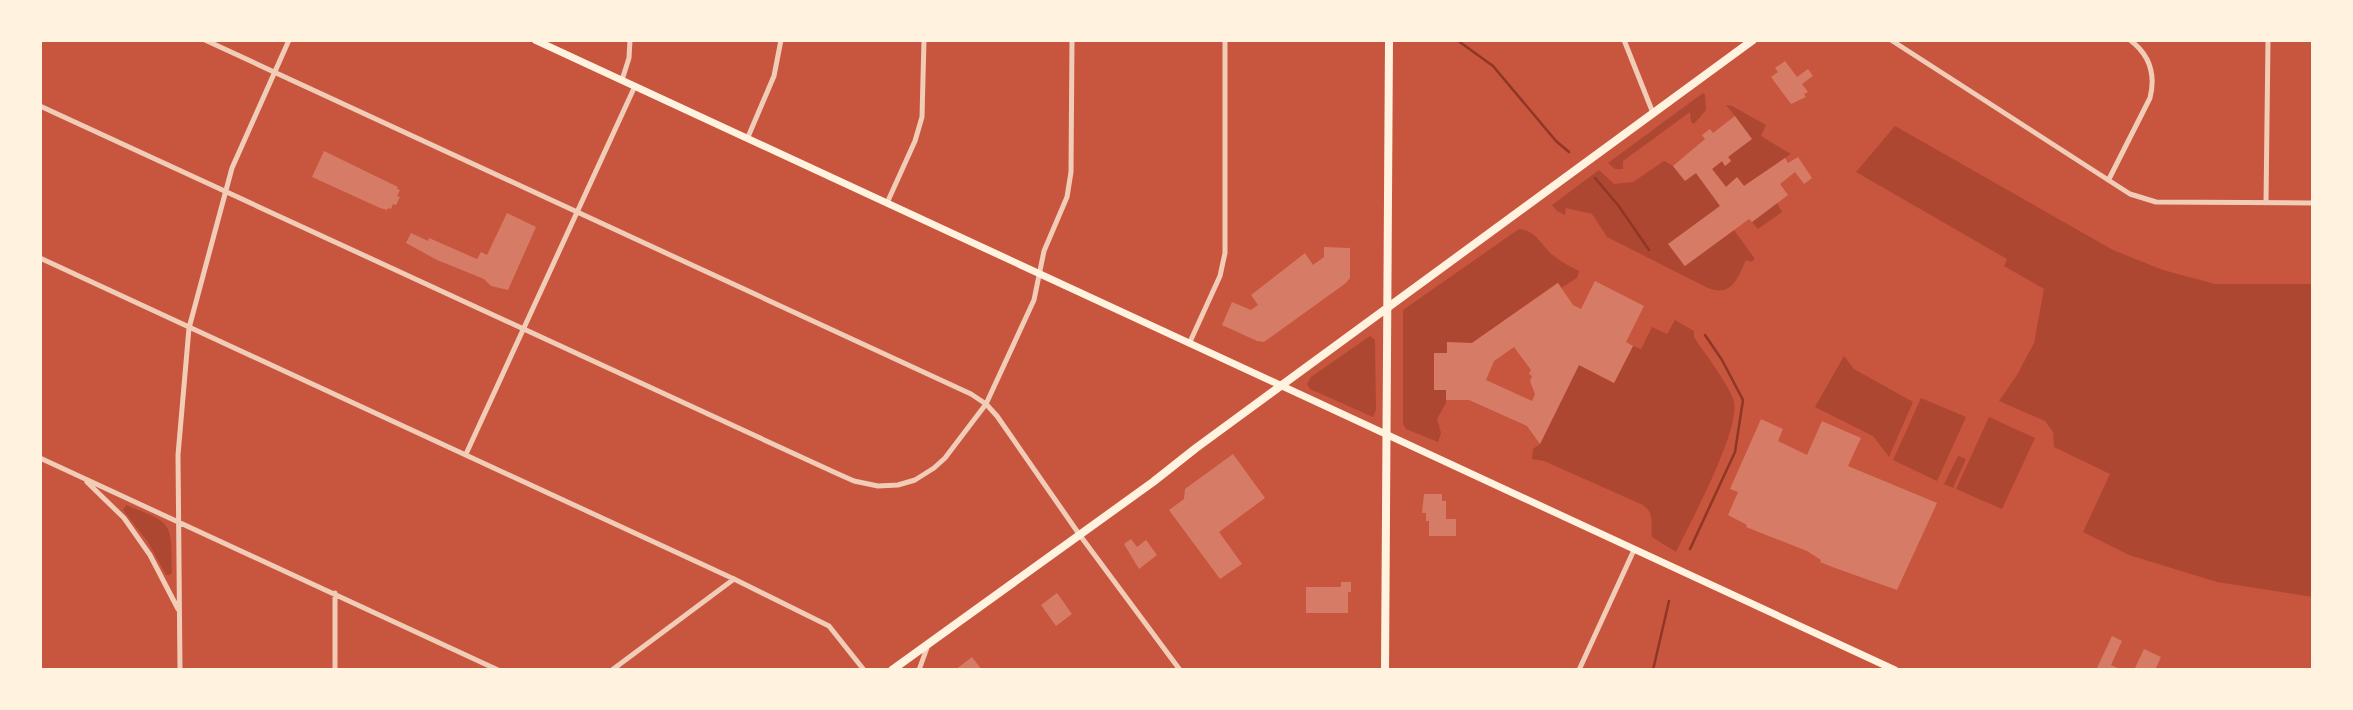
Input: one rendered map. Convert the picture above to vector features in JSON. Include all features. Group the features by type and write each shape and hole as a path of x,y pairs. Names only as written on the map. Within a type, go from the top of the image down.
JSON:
{"main road":[{"path":"535,40 1895,670"},
{"path":"1385,670 1389,40"},
{"path":"892,670 1153,482 1753,40"}],"street":[{"path":"205,40 971,394 986,404 1177,669"},
{"path":"180,670 178,443 190,328 225,192 246,134 289,40"},
{"path":"622,80 629,58 630,40"},
{"path":"747,137 774,76 781,40"},
{"path":"887,203 919,133 922,117 924,40"},
{"path":"40,106 824,467 868,485 898,485 915,480 945,458 986,404 1034,300 1044,251 1061,213 1070,181 1072,40"},
{"path":"1189,344 1220,276 1225,253 1225,40"},
{"path":"1624,40 1653,113"},
{"path":"1891,40 2130,194 2156,202 2313,203"},
{"path":"2109,179 2153,87 2151,66 2147,57 2130,40"},
{"path":"2266,203 2268,40"},
{"path":"466,454 635,86"},
{"path":"40,258 466,454 829,626 864,670"},
{"path":"40,458 498,670"},
{"path":"82,477 124,518 150,555 179,612"},
{"path":"1579,670 1634,550"},
{"path":"612,670 734,579"},
{"path":"335,593 335,670"},
{"path":"919,670 928,645"}],"shaded area":[{"path":"1703,93 1706,110 1694,124 1691,122 1690,112 1623,161 1623,169 1615,169 1608,163"},
{"path":"1726,105 1766,125 1761,136 1791,154 1744,186 1737,178 1726,187 1712,169 1722,161 1725,165 1731,160 1728,157 1735,116"},
{"path":"1895,126 2113,250 2163,270 2215,284 2313,284 2313,597 2217,582 2129,555 2083,532 2110,474 2054,447 2053,432 2045,421 1999,401 2034,343 2044,289 2004,266 2007,259 1856,172"},
{"path":"1664,161 1673,166 1685,181 1696,173 1720,206 1669,244 1684,266 1734,230 1755,259 1751,262 1746,260 1736,280 1728,288 1708,288 1607,237 1592,214 1566,208 1565,215 1552,205 1599,170 1614,184 1633,182"},
{"path":"1777,203 1782,212 1758,229 1752,222"},
{"path":"1519,229 1531,233 1549,252 1579,271 1577,278 1561,288 1557,283 1472,343 1447,343 1447,353 1434,353 1434,389 1446,390 1446,403 1437,419 1441,433 1438,442 1406,429 1403,424 1403,310"},
{"path":"1675,320 1694,331 1694,337 1722,378 1734,402 1734,416 1722,454 1676,552 1652,537 1651,516 1643,505 1544,461 1532,459 1533,449 1540,444 1579,365 1614,383 1633,346 1641,349 1652,327 1667,334"},
{"path":"1370,336 1375,340 1376,410 1373,417 1310,389 1307,384 1311,377"},
{"path":"1844,356 1854,369 1913,402 1889,457 1873,436 1815,407"},
{"path":"1921,398 1966,417 1937,481 1893,460"},
{"path":"1989,417 2035,438 2002,509 1956,489"},
{"path":"1958,456 1966,459 1953,488 1944,484"},
{"path":"126,505 153,516 167,527 171,543 172,573 169,575 166,575 148,542 123,510"}],"building":[{"path":"1785,61 1797,77 1808,69 1813,76 1802,84 1808,92 1804,94 1806,97 1791,104 1771,77 1778,72 1775,68"},
{"path":"1735,116 1752,139 1728,157 1731,161 1725,166 1722,161 1712,169 1726,187 1737,177 1744,186 1785,158 1788,163 1798,157 1812,178 1804,184 1795,172 1780,184 1788,195 1752,222 1749,219 1685,266 1668,244 1720,206 1696,173 1685,181 1673,166 1705,139 1702,135 1710,129 1713,133"},
{"path":"324,151 398,187 400,190 397,196 400,197 396,205 393,204 391,209 387,210 380,208 312,177"},
{"path":"507,213 536,227 508,290 491,286 484,279 437,260 406,243 411,233 477,259 481,252 487,255"},
{"path":"1324,247 1350,248 1350,278 1346,283 1264,342 1222,325 1232,302 1251,310 1258,305 1251,295 1305,253 1313,265 1324,257"},
{"path":"1595,281 1644,306 1626,342 1633,346 1614,383 1579,365 1540,444 1527,426 1469,400 1446,400 1446,390 1434,390 1434,353 1447,353 1447,342 1472,343 1558,283 1573,305 1581,309","holes":["1514,347 1531,370 1530,381 1535,394 1532,401 1486,380 1494,361"]},
{"path":"1761,419 1783,429 1778,441 1807,455 1822,421 1861,438 1848,466 1937,503 1897,590 1820,562 1821,560 1807,551 1746,527 1747,525 1728,515 1738,492 1730,489"},
{"path":"1233,454 1265,498 1219,532 1242,564 1220,579 1169,510 1184,499 1185,489"},
{"path":"1424,494 1442,494 1442,501 1446,501 1446,519 1456,519 1456,536 1429,536 1429,521 1426,521 1426,513 1422,513"},
{"path":"1131,539 1137,547 1146,540 1157,555 1139,569 1124,544"},
{"path":"1341,582 1351,582 1348,613 1306,613 1306,587 1341,587"},
{"path":"1057,593 1072,614 1056,626 1041,605"},
{"path":"2112,636 2122,641 2111,665 2122,670 2096,670"},
{"path":"2144,649 2161,657 2155,670 2134,670"},
{"path":"972,657 982,670 955,670"}],"waterway":[{"path":"1457,40 1493,66 1556,141 1569,152"},
{"path":"1595,178 1618,205 1649,250"},
{"path":"1690,549 1735,452 1743,400 1705,335"},
{"path":"1653,670 1669,601"}]}
